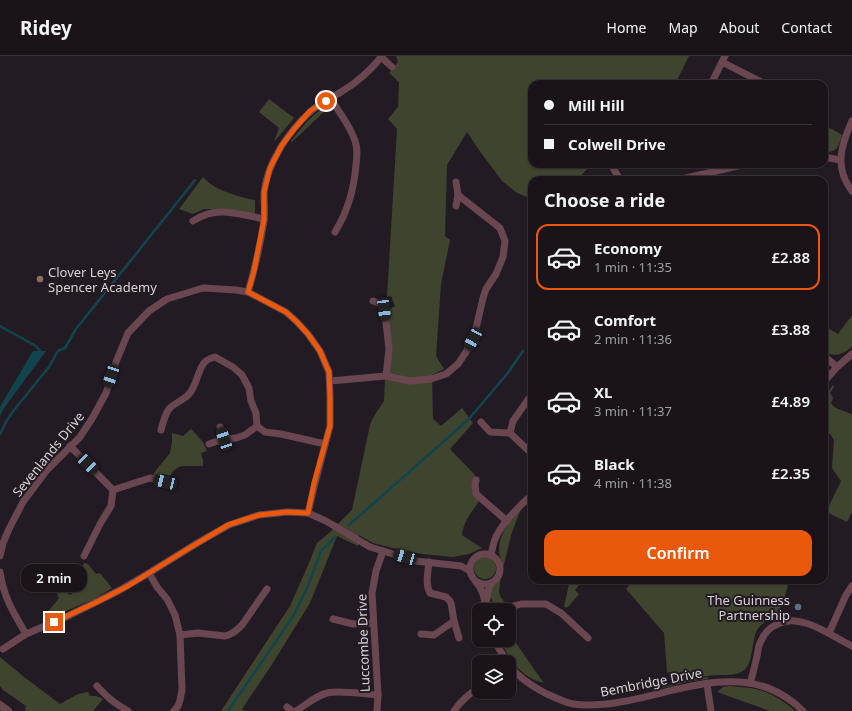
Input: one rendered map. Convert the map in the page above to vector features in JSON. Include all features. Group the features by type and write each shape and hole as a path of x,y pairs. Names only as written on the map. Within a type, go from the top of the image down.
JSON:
{"street":[{"path":"248,292 254,271 264,219 264,192 270,168 282,145 310,111 343,91 382,57 392,67"},
{"path":"713,80 723,59 758,80"},
{"path":"330,98 350,129 356,143 357,155 354,189 341,222 334,232"},
{"path":"852,121 843,146 840,160 845,179 852,191"},
{"path":"828,158 840,160"},
{"path":"696,176 729,168"},
{"path":"456,182 458,195 456,206"},
{"path":"330,381 386,376 410,381 431,379 446,374 458,364 473,339 483,298 486,289 496,274 503,257 505,241 500,228 458,195"},
{"path":"193,221 199,216 210,212 226,211 264,219"},
{"name":"Sevenlands Drive","path":"0,556 3,543 23,502 47,470 80,437 93,417 106,393 116,362 128,334 149,311 167,299 203,288 248,292 286,312 308,334 320,351 329,372 330,426 314,483 308,513"},
{"path":"373,301 387,304 389,349 386,376"},
{"path":"828,377 852,354"},
{"path":"161,430 169,408 190,394 194,388 200,370 206,361 215,357 233,367 242,375 249,388 251,401 256,413 257,426 265,432 326,444"},
{"path":"828,359 837,367"},
{"path":"510,433 513,421 528,400"},
{"path":"481,422 490,432 510,433 528,450"},
{"path":"209,444 224,439 236,438 257,426"},
{"path":"220,427 224,439"},
{"path":"70,446 113,490"},
{"path":"113,490 150,478 169,483"},
{"path":"476,480 476,494 507,521"},
{"path":"84,556 111,506 113,490"},
{"path":"491,555 494,541 507,521 528,499"},
{"path":"2,649 26,634 92,605 128,586 228,525 259,515 287,512 308,513 326,521 370,547 416,561 461,566 470,571"},
{"name":"Luccombe Drive","path":"377,711 378,695 372,593 376,571 383,551"},
{"path":"485,603 480,587 473,579 470,571 471,563 474,558 477,555 485,553 498,560 500,565 498,578 489,587 486,603"},
{"path":"429,562 428,589 430,593 446,597 451,603 459,638"},
{"path":"461,566 471,563"},
{"path":"0,572 2,583 12,611 26,634"},
{"path":"149,573 157,587 167,599 175,615 180,635 182,690 178,706 174,711"},
{"path":"473,579 478,583 491,584"},
{"path":"829,633 849,597 852,586"},
{"path":"180,635 198,633 226,636 230,635 238,630 267,589"},
{"path":"516,605 546,604 561,613 588,638"},
{"path":"333,619 353,624 373,623"},
{"path":"421,634 434,635 454,620"},
{"path":"750,683 760,643 763,637 773,626 781,622 788,620 806,623 829,633 852,646"},
{"name":"Bembridge Drive","path":"516,672 538,689 557,699 574,704 594,705 618,703 687,687 725,682 750,683 763,686 778,693 802,711"},
{"path":"707,684 711,711"},
{"path":"97,686 114,703 128,711"},
{"path":"296,711 318,696 327,693 336,692 378,695"},
{"path":"454,711 459,704 472,692"},
{"path":"0,705 8,711"}],"green space":[{"path":"396,56 689,56 677,80 528,80 528,168 589,168 581,176 528,176 528,197 517,193 502,181 467,132 447,165 445,236 450,240 441,284 436,356 444,369 432,375 433,419 441,426 462,408 473,423 450,449 475,475 472,489 474,495 479,501 466,521 462,535 482,548 469,554 453,557 400,550 373,543 359,535 358,546 337,536 310,603 242,709 245,711 221,711 290,606 317,543 352,510 370,425 384,401 388,310 395,306 391,296 387,297 397,129 388,119 398,107 399,82 389,73 398,62"},
{"path":"269,99 294,118 274,142 279,128 259,112"},
{"path":"325,107 329,107 292,142 291,141 306,122"},
{"path":"830,128 842,135 837,148 828,152 828,129"},
{"path":"203,177 213,186 234,195 255,200 255,215 224,210 204,209 193,214 179,209"},
{"path":"852,315 852,347 845,352 836,355 828,353 828,328 838,334"},
{"path":"833,385 834,387 830,393 833,398 831,403 838,409 852,415 852,512 847,522 828,513 828,508 841,481 832,468 834,440 828,433 828,392"},
{"path":"191,429 203,442 207,451 201,453 203,466 181,466 174,470 170,476 163,474 153,477 153,474 170,453 172,433 183,436"},
{"path":"521,509 512,532 503,568 499,552 501,538 503,532"},
{"path":"485,557 489,558 495,564 495,572 489,578 485,579 481,578 475,572 474,568 475,564 481,558"},
{"path":"84,563 88,564 96,574 100,573 112,588 94,599 45,620 43,618 59,598 57,594 60,589 71,595"},
{"path":"501,575 499,592 505,603 493,603 491,590"},
{"path":"569,584 580,584 575,590 579,594 569,606 566,608 564,606"},
{"path":"630,584 788,584 780,609 757,630 750,659 745,669 735,674 700,677 693,679 709,677 707,679 662,688 675,684 674,675 667,672 664,633 626,589"},
{"path":"516,643 544,683 529,677 516,666 516,655 508,654 504,647 516,647"},
{"path":"0,657 60,704 78,694 88,692 90,696 96,696 103,699 93,711 25,711 26,706 3,690 0,686"},
{"path":"729,686 751,688 763,691 785,703 795,711 770,711 717,692 723,687"}],"water":[{"path":"33,351 46,351 4,408 0,416 0,407"}],"waterway":[{"path":"0,434 14,410 49,367 58,351 65,348 76,329 195,180"},
{"path":"0,326 36,346 40,351"},
{"path":"349,525 468,420 507,374 523,351"},
{"path":"228,711 294,615 308,586 321,551 335,537"}],"place":[{"name":"Clover Leys Spencer Academy","path":"40,279"},
{"name":"The Guinness Partnership","path":"798,607"}],"route":[{"path":"54,622 66,618 128,586 228,525 259,515 287,512 308,513 314,483 330,426 329,372 320,351 297,322 286,312 248,292 254,271 264,219 264,192 270,168 282,145 295,128 310,111 326,101"}]}
